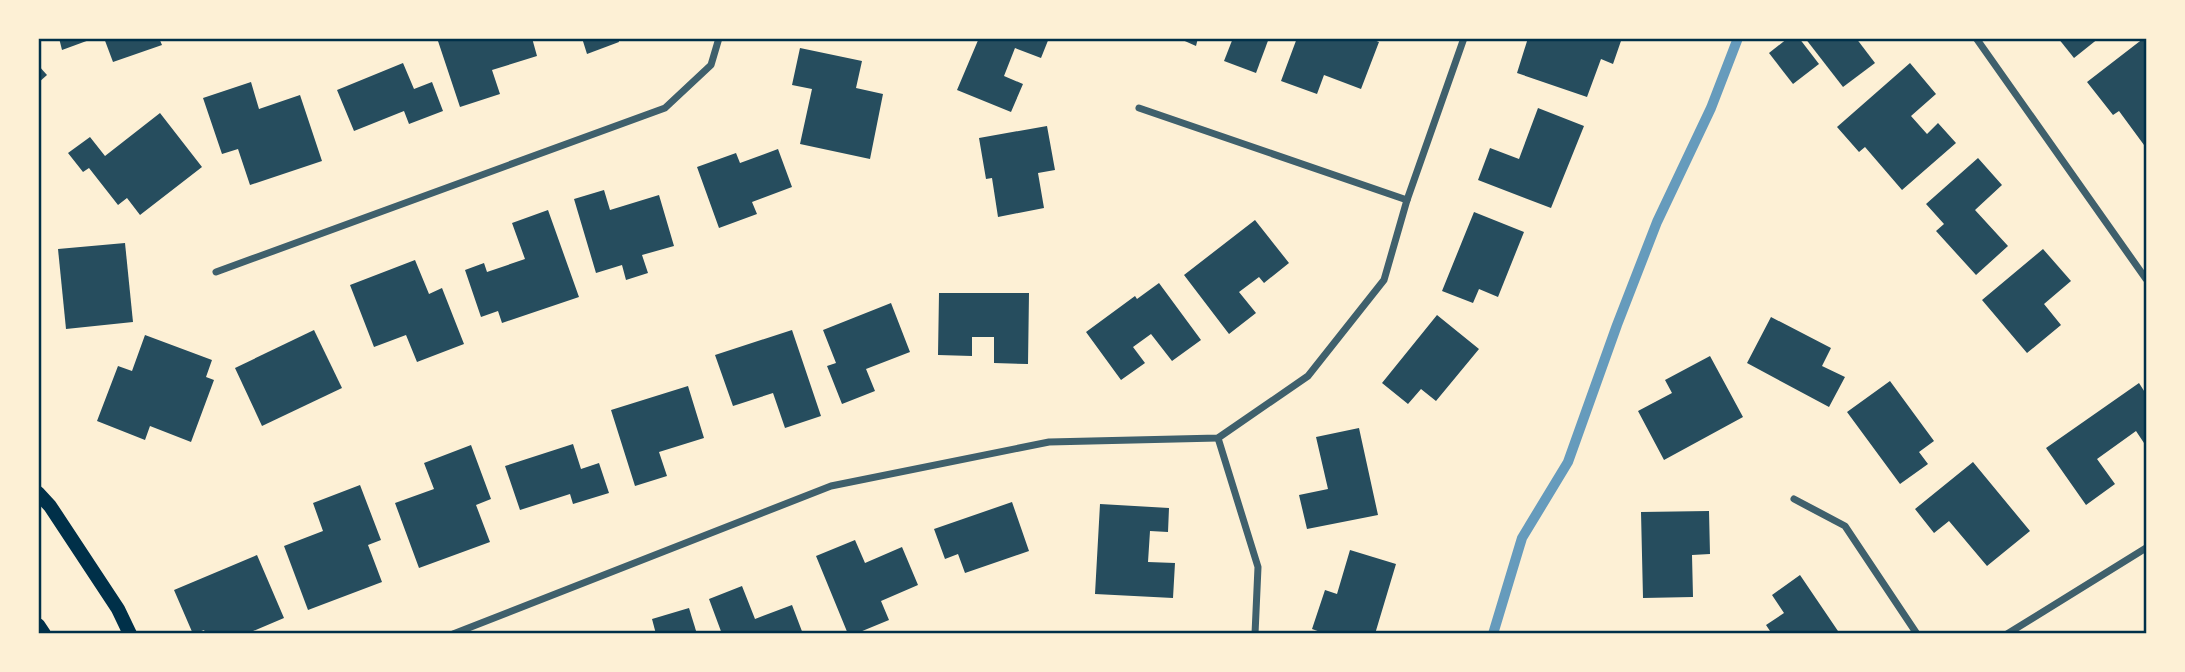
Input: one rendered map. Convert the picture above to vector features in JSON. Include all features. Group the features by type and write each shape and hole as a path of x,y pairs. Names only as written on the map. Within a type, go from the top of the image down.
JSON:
{"main road":[{"path":"38,493 50,506 118,609 130,634"},
{"path":"38,625 44,634"}],"street":[{"path":"216,272 665,108 711,65 719,38"},
{"path":"453,634 831,486 1049,442 1218,438 1308,376 1384,280 1407,200 1464,38"},
{"path":"1976,38 2147,279"},
{"path":"1139,108 1407,200"},
{"path":"1218,438 1258,567 1255,634"},
{"path":"1794,499 1845,526 1917,634"},
{"path":"2007,634 2147,548"}],"building":[{"path":"59,38 92,38 92,39 62,50"},
{"path":"104,38 159,38 162,45 113,62"},
{"path":"437,38 532,38 537,56 492,70 500,94 460,107"},
{"path":"582,38 618,38 619,42 587,54"},
{"path":"979,38 1049,38 1041,58 1015,48 1004,76 1023,84 1011,112 957,90"},
{"path":"1178,38 1198,38 1196,46"},
{"path":"1233,38 1269,38 1256,73 1224,61"},
{"path":"1297,38 1369,38 1379,42 1361,89 1324,75 1317,94 1281,81"},
{"path":"1528,38 1622,38 1613,64 1601,59 1587,97 1517,73"},
{"path":"1788,38 1799,38 1819,64 1793,84 1769,53"},
{"path":"1805,38 1856,38 1875,63 1843,87"},
{"path":"2058,38 2099,38 2074,58"},
{"path":"2144,38 2144,145 2119,111 2113,115 2087,82"},
{"path":"800,48 862,61 856,88 883,94 870,159 800,144 812,89 792,85"},
{"path":"403,63 414,89 432,82 443,111 409,124 404,111 354,131 337,90"},
{"path":"1910,63 1936,94 1911,116 1927,134 1938,123 1956,143 1902,190 1865,147 1859,152 1837,127"},
{"path":"38,65 47,75 38,83"},
{"path":"251,82 259,109 300,95 322,161 250,185 238,149 222,154 203,98"},
{"path":"1538,108 1584,126 1551,208 1478,180 1490,148 1519,159"},
{"path":"160,113 202,167 140,215 127,198 118,205 89,168 83,172 68,153 90,137 105,156"},
{"path":"1047,126 1055,170 1038,173 1044,208 998,217 992,178 986,179 979,138"},
{"path":"778,149 792,187 752,202 757,214 719,228 697,167 736,153 740,163"},
{"path":"1978,158 2002,185 1975,210 2008,246 1976,275 1936,231 1944,224 1926,204"},
{"path":"604,190 610,210 659,195 674,246 642,255 648,273 626,280 622,265 596,273 574,199"},
{"path":"548,210 579,297 502,323 498,311 481,317 465,270 484,263 487,272 525,259 512,223"},
{"path":"1474,212 1524,232 1498,297 1479,289 1473,303 1442,291"},
{"path":"1255,220 1289,263 1264,283 1259,277 1239,292 1256,313 1229,334 1184,275"},
{"path":"125,243 133,322 66,329 58,249"},
{"path":"2043,249 2071,281 2044,304 2061,325 2027,353 1982,300"},
{"path":"415,260 429,294 442,288 464,344 417,362 406,335 374,347 350,285"},
{"path":"1159,283 1201,340 1172,361 1151,334 1133,347 1145,363 1121,380 1086,332 1135,296 1137,299"},
{"path":"939,293 1029,293 1028,364 994,363 994,337 972,337 972,356 938,355"},
{"path":"891,303 910,352 866,369 875,391 842,404 827,366 836,363 823,330"},
{"path":"1437,315 1479,349 1436,401 1421,389 1408,404 1382,383"},
{"path":"1771,317 1831,348 1822,366 1845,377 1829,407 1747,363"},
{"path":"314,330 342,388 262,426 235,368"},
{"path":"792,330 821,416 785,428 773,393 733,406 715,355"},
{"path":"145,335 212,360 206,377 214,380 191,442 150,426 145,440 97,421 118,366 132,371"},
{"path":"1710,356 1743,417 1664,460 1638,411 1672,393 1665,380"},
{"path":"1890,381 1934,441 1919,452 1928,464 1900,484 1847,412"},
{"path":"2139,383 2146,394 2146,446 2136,431 2097,459 2115,484 2086,505 2046,448"},
{"path":"688,386 704,438 659,452 667,476 635,486 611,410"},
{"path":"1359,428 1378,515 1307,529 1299,495 1328,489 1316,437"},
{"path":"573,444 581,469 599,463 609,493 573,504 570,494 520,510 505,466"},
{"path":"471,445 491,499 476,505 490,542 419,568 395,503 434,489 424,463"},
{"path":"1973,462 2030,531 1987,566 1949,521 1934,533 1915,509"},
{"path":"360,485 381,540 368,545 382,582 308,610 284,546 323,531 313,503"},
{"path":"1012,502 1029,551 965,573 958,554 945,559 934,529"},
{"path":"1100,504 1169,508 1168,532 1150,531 1148,562 1175,563 1173,598 1095,594"},
{"path":"1709,511 1710,554 1692,555 1693,597 1643,598 1641,512"},
{"path":"855,540 865,563 902,547 918,585 881,601 889,620 855,634 848,634 816,556"},
{"path":"1350,550 1396,564 1375,634 1326,634 1312,629 1325,590 1337,594"},
{"path":"257,555 284,618 246,634 206,634 204,630 193,634 174,590"},
{"path":"1800,575 1840,634 1772,634 1766,625 1784,613 1772,595"},
{"path":"742,586 755,619 792,605 803,634 722,634 709,599"},
{"path":"689,608 697,634 656,634 652,619"}],"waterway":[{"path":"1493,634 1522,538 1568,462 1657,222 1711,108 1738,38"}]}
